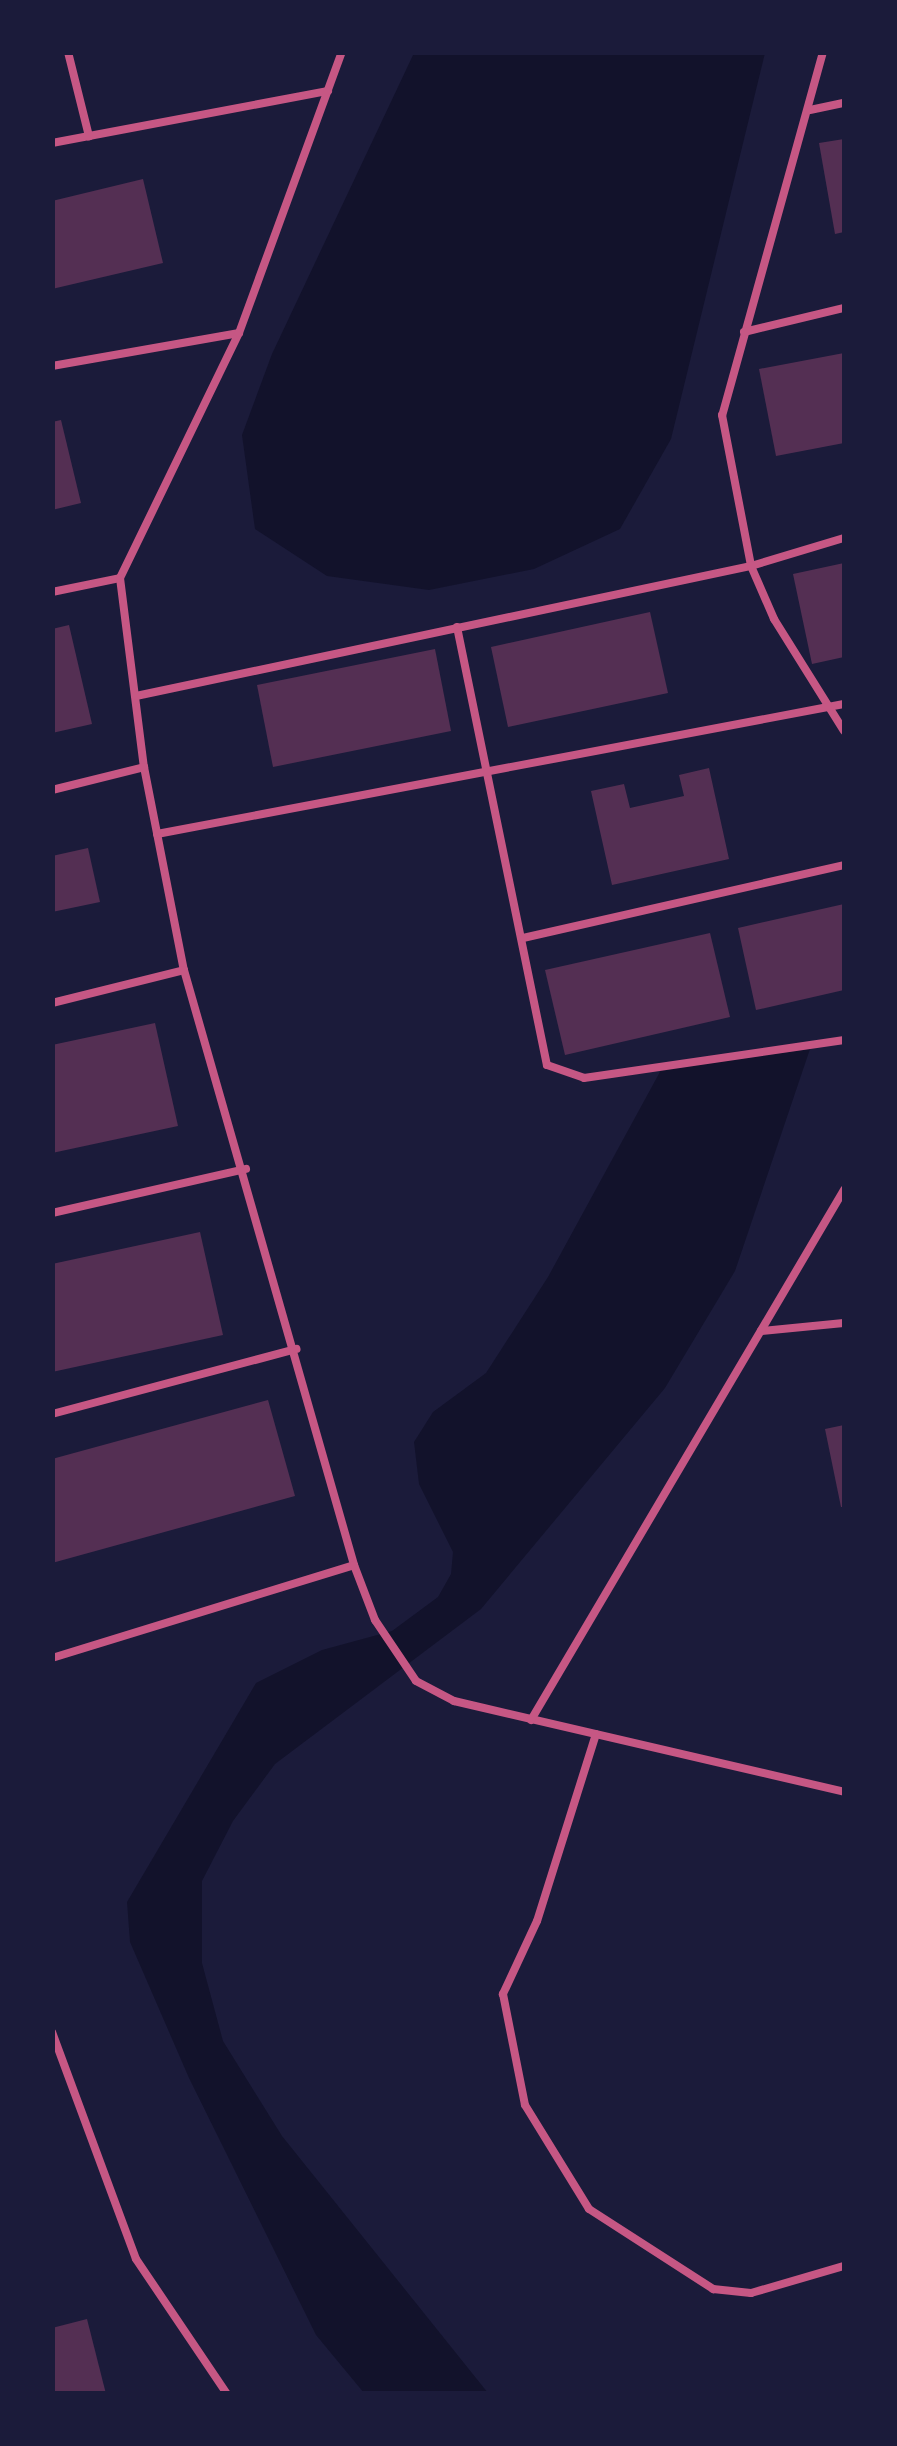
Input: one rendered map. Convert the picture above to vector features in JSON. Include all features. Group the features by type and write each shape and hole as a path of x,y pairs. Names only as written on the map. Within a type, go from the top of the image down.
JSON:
{"lane":[{"path":"68,52 89,136"},
{"path":"342,52 238,333 120,578 144,766 184,970 246,1170 354,1565 375,1620 416,1681 454,1701 844,1792"},
{"path":"823,52 810,110 722,415 752,566 774,620 844,732"},
{"path":"52,143 328,91"},
{"path":"810,110 844,103"},
{"path":"744,332 844,308"},
{"path":"52,366 238,333"},
{"path":"136,696 752,566 844,538"},
{"path":"52,592 120,578"},
{"path":"457,627 483,772 523,938 540,1051 547,1065 584,1078 844,1040"},
{"path":"157,834 844,704"},
{"path":"52,790 144,766"},
{"path":"523,938 844,864"},
{"path":"52,1003 184,970"},
{"path":"52,1213 246,1170"},
{"path":"531,1720 844,1190"},
{"path":"761,1331 844,1323"},
{"path":"52,1414 297,1349"},
{"path":"52,1658 354,1565"},
{"path":"596,1734 537,1921 503,1994 525,2105 589,2209 712,2290 751,2294 844,2266"},
{"path":"52,2032 136,2259 227,2394"}],"shaded area":[{"path":"414,53 765,53 671,439 620,529 534,569 429,590 327,576 255,529 242,435 272,354"},
{"path":"810,1049 735,1271 665,1388 481,1609 275,1764 233,1821 202,1881 202,1963 223,2041 282,2136 488,2393 364,2393 316,2335 189,2078 130,1942 127,1902 256,1683 322,1650 392,1631 438,1597 451,1574 453,1552 419,1484 414,1442 433,1412 486,1373 548,1277 661,1070"}],"building":[{"path":"844,139 844,232 835,234 819,143"},
{"path":"143,179 163,263 52,289 52,201"},
{"path":"844,353 844,443 776,456 759,369"},
{"path":"61,420 81,503 52,510 52,422"},
{"path":"844,563 844,657 812,664 793,574"},
{"path":"650,612 668,693 508,727 491,647"},
{"path":"69,625 92,724 52,733 52,629"},
{"path":"435,649 451,731 273,767 257,685"},
{"path":"709,768 729,859 612,885 591,791 624,784 630,808 684,796 679,775"},
{"path":"88,848 100,902 52,912 52,856"},
{"path":"844,904 844,990 756,1010 738,928"},
{"path":"710,933 730,1017 565,1055 545,970"},
{"path":"155,1023 178,1126 52,1153 52,1045"},
{"path":"200,1232 223,1335 52,1372 52,1264"},
{"path":"268,1400 295,1496 52,1563 52,1459"},
{"path":"844,1425 844,1507 841,1507 825,1429"},
{"path":"87,2319 106,2394 52,2394 52,2328"}]}
